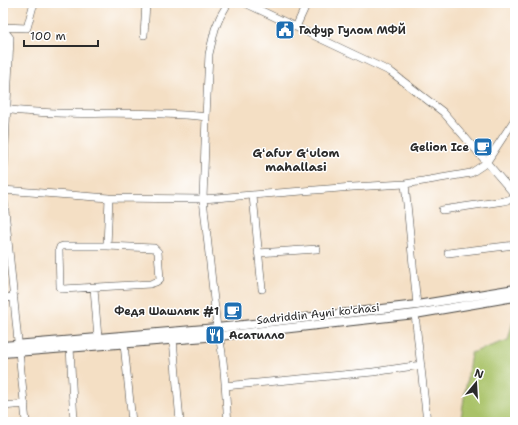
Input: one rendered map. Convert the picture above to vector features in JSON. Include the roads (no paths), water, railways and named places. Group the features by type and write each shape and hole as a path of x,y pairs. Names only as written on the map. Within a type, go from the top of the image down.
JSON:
{"main road":[{"name":"Sadriddin Ayni ko'chasi","path":"3,346 19,348 70,347 173,339 417,305 515,289"},
{"name":"Sadriddin Ayni ko'chasi","path":"3,353 19,348 98,338 218,332 415,314 515,297"}],"street":[{"path":"3,28 27,28 33,6 36,3"},
{"path":"144,34 146,3"},
{"path":"228,3 215,29 209,54 203,199 228,422"},
{"path":"245,3 391,72 443,112 515,195"},
{"path":"296,27 307,3"},
{"path":"3,28 10,38 5,109 3,190 6,255 14,297 26,422"},
{"path":"5,109 48,113 88,112 185,114 206,117"},
{"path":"3,190 109,198 203,199 405,184 471,173 486,163 515,119"},
{"path":"405,184 417,305"},
{"path":"253,196 262,289"},
{"path":"106,246 109,198"},
{"path":"442,210 504,202 515,198"},
{"path":"448,252 515,245"},
{"path":"106,246 154,248 158,252 160,279 150,284 66,290 60,287 60,247 106,246"},
{"path":"258,253 317,249"},
{"path":"94,288 98,338"},
{"path":"3,298 14,297"},
{"path":"415,314 427,422"},
{"path":"173,339 180,422"},
{"path":"124,344 132,422"},
{"path":"70,347 74,422"},
{"path":"225,386 373,372 421,365"},
{"path":"3,406 24,404"}],"place":[{"name":"Гафур Гулом МФЙ","path":"285,30"},
{"name":"Gelion Ice","path":"483,147"},
{"name":"Федя Шашлык #1","path":"233,311"},
{"name":"Асатилло","path":"215,335"}],"district":[{"name":"Gʻafur Gʻulom mahallasi","path":"296,160"}]}
